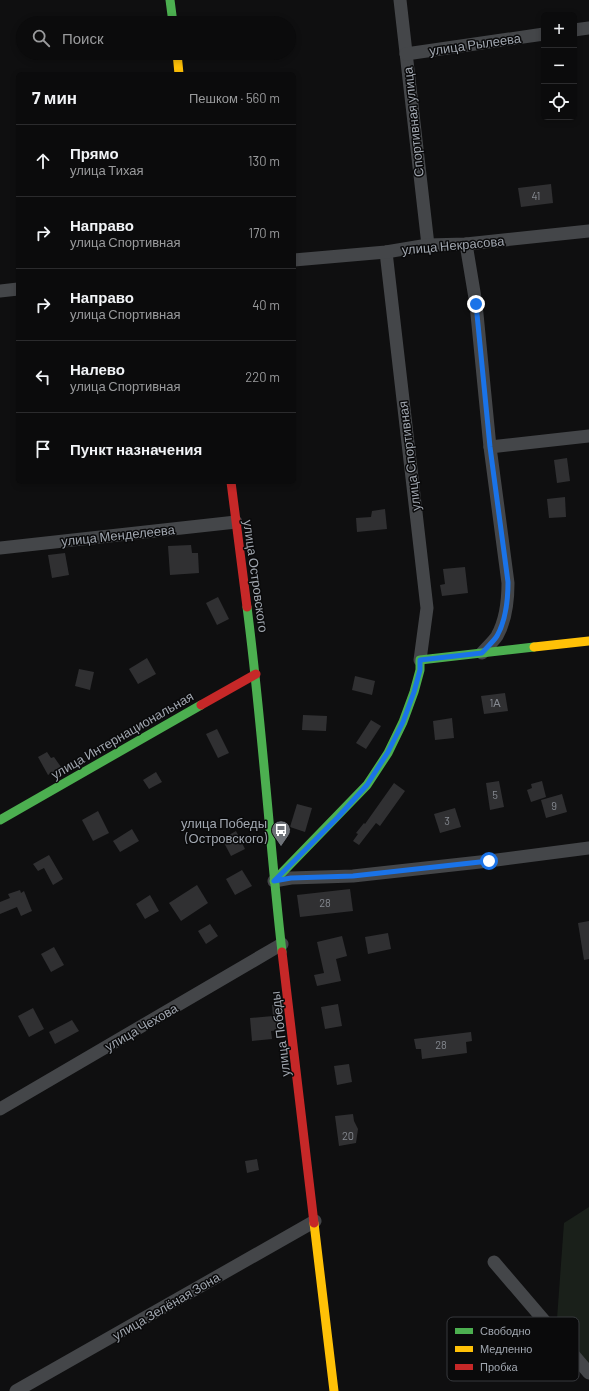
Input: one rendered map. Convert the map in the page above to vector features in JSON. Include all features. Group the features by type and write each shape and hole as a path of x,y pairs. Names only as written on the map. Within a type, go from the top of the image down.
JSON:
{"main road":[{"path":"170,0 172,16"},
{"path":"178,60 179,72"},
{"name":"улица Островского","path":"231,484 256,674"},
{"path":"420,660 589,641"},
{"name":"улица Спортивная","path":"274,881 338,817 367,785 388,752 403,722 414,692 420,670 420,660"},
{"name":"улица Интернациональная","path":"0,820 256,674"},
{"name":"улица Победы","path":"256,674 274,881 334,1391"}],"street":[{"name":"Спортивная улица","path":"400,0 428,245"},
{"path":"577,30 589,28"},
{"name":"улица Рылеева","path":"406,54 541,34"},
{"name":"улица Некрасова","path":"296,260 386,252 428,245 466,244 589,232"},
{"path":"466,244 476,304 490,447 508,582 508,600 502,624 497,636 482,653"},
{"name":"улица Спортивная","path":"386,252 427,608 420,660"},
{"path":"0,292 16,290"},
{"path":"490,447 589,436"},
{"name":"улица Менделеева","path":"0,548 236,522"},
{"path":"274,881 291,878 353,876 589,848"},
{"name":"улица Чехова","path":"0,1109 282,944"},
{"name":"улица Зелёная Зона","path":"16,1391 315,1221"},
{"path":"494,1262 541,1317"},
{"path":"579,1361 589,1373"}],"shaded area":[{"path":"589,1207 589,1368 579,1370 579,1317 557,1317 564,1223"}],"building":[{"path":"551,184 553,203 521,207 518,188"},
{"path":"567,458 570,481 557,483 554,460"},
{"path":"565,497 566,517 549,518 547,499"},
{"path":"385,509 387,529 357,532 356,518 371,517 372,511"},
{"path":"191,545 192,553 198,553 199,573 170,575 168,546"},
{"path":"65,553 69,575 52,578 48,555"},
{"path":"465,567 468,593 442,596 440,585 445,584 443,569"},
{"path":"218,597 229,619 217,625 206,603"},
{"path":"147,658 156,674 138,684 129,669"},
{"path":"79,669 94,672 90,690 75,686"},
{"path":"355,676 375,681 372,695 352,690"},
{"path":"505,693 508,711 484,714 481,696"},
{"path":"303,715 327,716 326,731 302,730"},
{"path":"452,718 454,738 435,740 433,721"},
{"path":"371,720 381,726 366,749 356,743"},
{"path":"217,729 229,753 218,758 206,734"},
{"path":"47,752 51,758 54,757 61,767 48,775 38,757"},
{"path":"156,772 162,782 149,789 143,780"},
{"path":"499,781 504,807 490,810 486,783"},
{"path":"542,781 546,797 531,802 527,790 532,788 531,784"},
{"path":"394,783 405,791 380,826 376,823 359,845 353,841 358,834 356,833 364,823 365,824"},
{"path":"562,794 567,812 546,818 541,800"},
{"path":"297,804 312,808 305,832 290,827"},
{"path":"455,808 461,827 440,833 434,814"},
{"path":"98,811 109,833 93,841 82,820"},
{"path":"132,829 139,841 120,852 113,841"},
{"path":"236,831 245,849 231,856 222,839"},
{"path":"49,855 63,879 53,885 44,868 38,871 33,864"},
{"path":"242,870 252,886 235,895 226,879"},
{"path":"197,885 208,903 181,921 169,903"},
{"path":"350,889 353,911 300,917 297,895"},
{"path":"20,890 21,893 24,891 32,911 21,916 17,907 0,914 0,902 10,898 8,894"},
{"path":"150,895 159,911 145,919 136,904"},
{"path":"589,921 589,959 584,960 578,923"},
{"path":"210,924 218,936 206,944 198,931"},
{"path":"388,933 391,949 368,954 365,937"},
{"path":"342,936 347,956 336,959 341,981 317,986 314,975 324,973 317,942"},
{"path":"54,947 64,965 51,972 41,954"},
{"path":"338,1004 342,1026 325,1029 321,1007"},
{"path":"272,1005 278,1005 281,1030 271,1031 272,1039 252,1041 250,1018 273,1016"},
{"path":"33,1008 44,1029 29,1037 18,1016"},
{"path":"72,1020 79,1031 55,1044 49,1032"},
{"path":"471,1032 472,1041 466,1042 467,1053 422,1059 421,1049 416,1049 414,1039"},
{"path":"349,1064 352,1082 337,1085 334,1066"},
{"path":"353,1114 354,1121 358,1129 356,1143 339,1146 335,1116"},
{"path":"257,1159 259,1170 247,1173 245,1161"}],"traffic: fast":[{"path":"170,0 172,16"},
{"path":"247,607 257,693 282,952"},
{"path":"274,881 367,785 388,753 403,722 414,692 420,670 420,660 534,647"},
{"path":"0,820 201,705"}],"traffic: slow":[{"path":"178,60 179,72"},
{"path":"534,647 589,641"},
{"path":"314,1223 334,1391"}],"traffic: jam":[{"path":"231,484 247,607"},
{"path":"201,705 256,674"},
{"path":"282,952 314,1223"}],"place":[{"name":"улица Победы (Островского)","path":"281,847"}],"route":[{"path":"476,304 490,447 508,582 508,600 502,624 497,636 482,653 420,660 420,670 414,692 403,722 388,752 367,785 338,817 274,881 291,878 353,876 489,861"}]}
